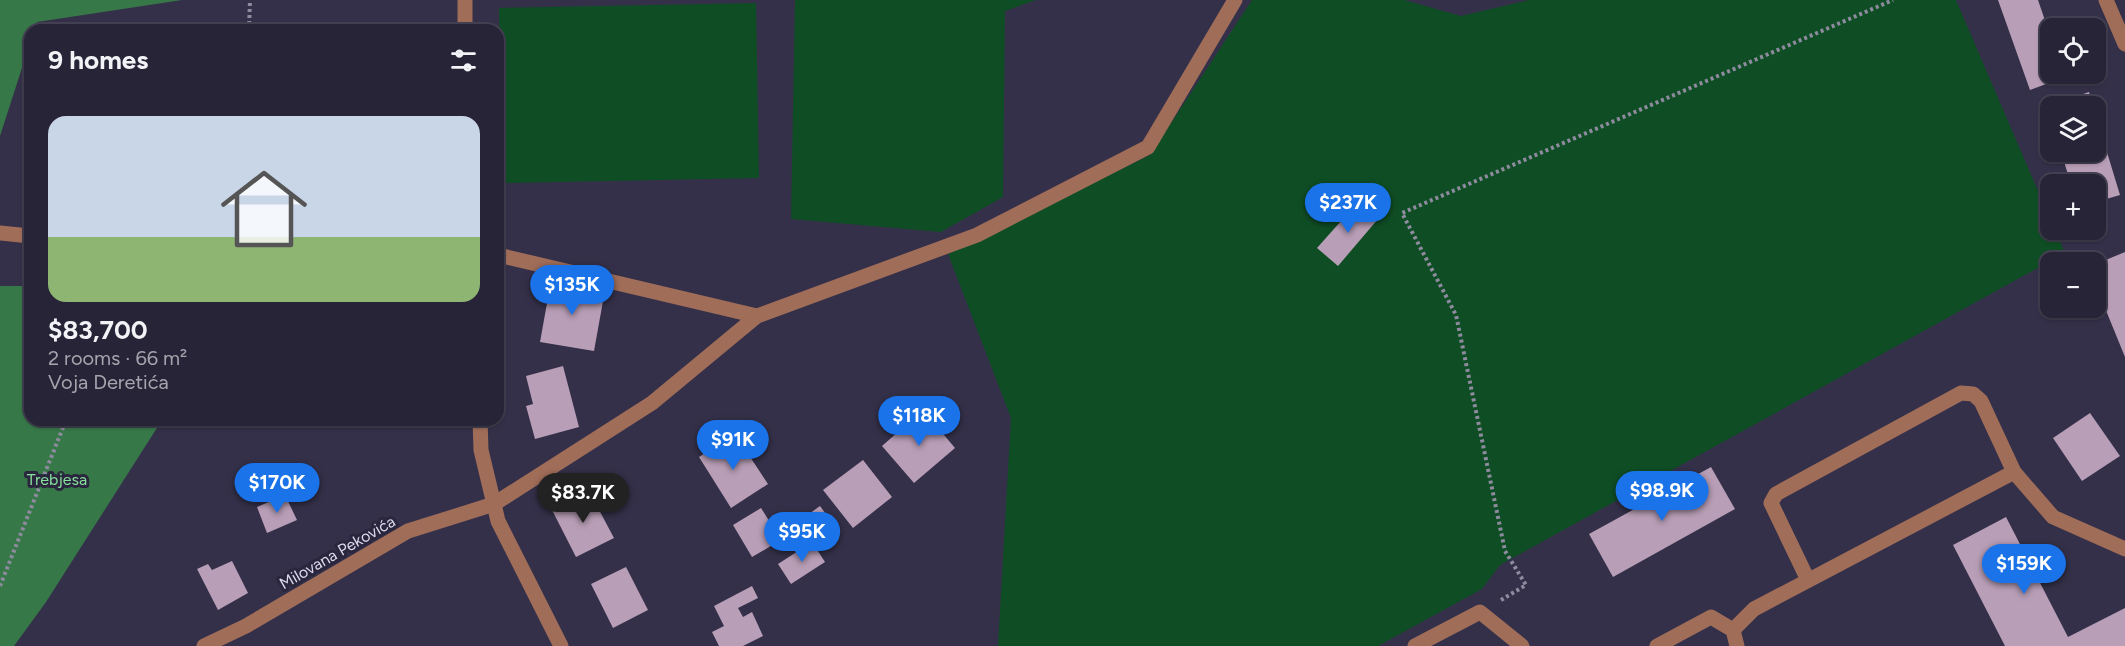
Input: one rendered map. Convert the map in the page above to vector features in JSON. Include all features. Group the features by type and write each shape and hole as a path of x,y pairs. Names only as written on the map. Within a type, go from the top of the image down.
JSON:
{"street":[{"path":"465,0 465,24"},
{"path":"504,256 757,316 977,235 1148,147 1235,0"},
{"path":"2106,0 2125,44"},
{"path":"0,233 24,236"},
{"name":"Milovana Pekovića","path":"204,646 246,626 408,531 494,504 652,404 757,316"},
{"path":"1808,580 1771,503 1776,494 1961,393 1973,394 1981,401 2014,472 2053,517 2125,549"},
{"path":"480,426 481,450 498,521 561,646"},
{"path":"1732,630 1754,609 2014,472"},
{"path":"1415,646 1480,612 1522,646"},
{"path":"1657,646 1711,616 1732,630 1737,646"}],"path":[{"path":"249,24 250,0"},
{"path":"1480,612 1526,585 1505,551 1456,315 1402,213 1893,0"},
{"path":"0,586 64,426"}],"green space":[{"path":"0,0 182,0 37,22 36,24 24,24 24,62 0,136"},
{"path":"795,0 1036,0 1005,11 1003,197 941,232 791,219"},
{"path":"1252,0 1404,0 1461,16 1529,0 1956,0 2040,196 2040,240 2059,240 2065,252 2040,252 2040,267 1500,565 1482,589 1378,646 998,646 1011,418 948,254 1150,155"},
{"path":"756,3 759,178 504,183 504,24 499,24 499,8"},
{"name":"Trebjesa","path":"0,286 24,286 24,426 158,426 46,602 14,646 0,646"}],"building":[{"path":"1998,0 2038,0 2044,18 2040,18 2040,84 2046,84 2030,90"},
{"path":"2089,92 2090,96 2077,96"},
{"path":"2106,149 2120,195 2106,199 2106,174 2068,174 2064,162 2106,162"},
{"path":"1358,202 1378,219 1338,266 1317,248"},
{"path":"2125,252 2125,357 2106,310 2106,260"},
{"path":"551,281 605,290 594,351 540,342"},
{"path":"563,366 579,427 535,439 526,406 533,404 526,376"},
{"path":"923,410 955,448 914,483 882,446"},
{"path":"2090,413 2120,456 2082,481 2053,438"},
{"path":"735,434 768,484 731,508 699,457"},
{"path":"863,460 892,497 853,528 823,490"},
{"path":"1711,467 1735,509 1613,577 1589,534"},
{"path":"589,491 614,538 576,557 552,510"},
{"path":"285,495 297,520 267,533 257,507"},
{"path":"820,506 833,524 808,542 795,524"},
{"path":"761,508 781,540 752,557 733,525"},
{"path":"2006,517 2068,637 2125,608 2125,646 2005,646 1953,545"},
{"path":"812,542 825,562 791,584 778,564"},
{"path":"232,561 248,593 218,610 197,569 208,564 212,570"},
{"path":"626,567 648,610 613,628 591,584"},
{"path":"752,586 758,598 738,608 743,617 752,612 763,636 743,646 719,646 712,632 724,626 714,606"}]}
